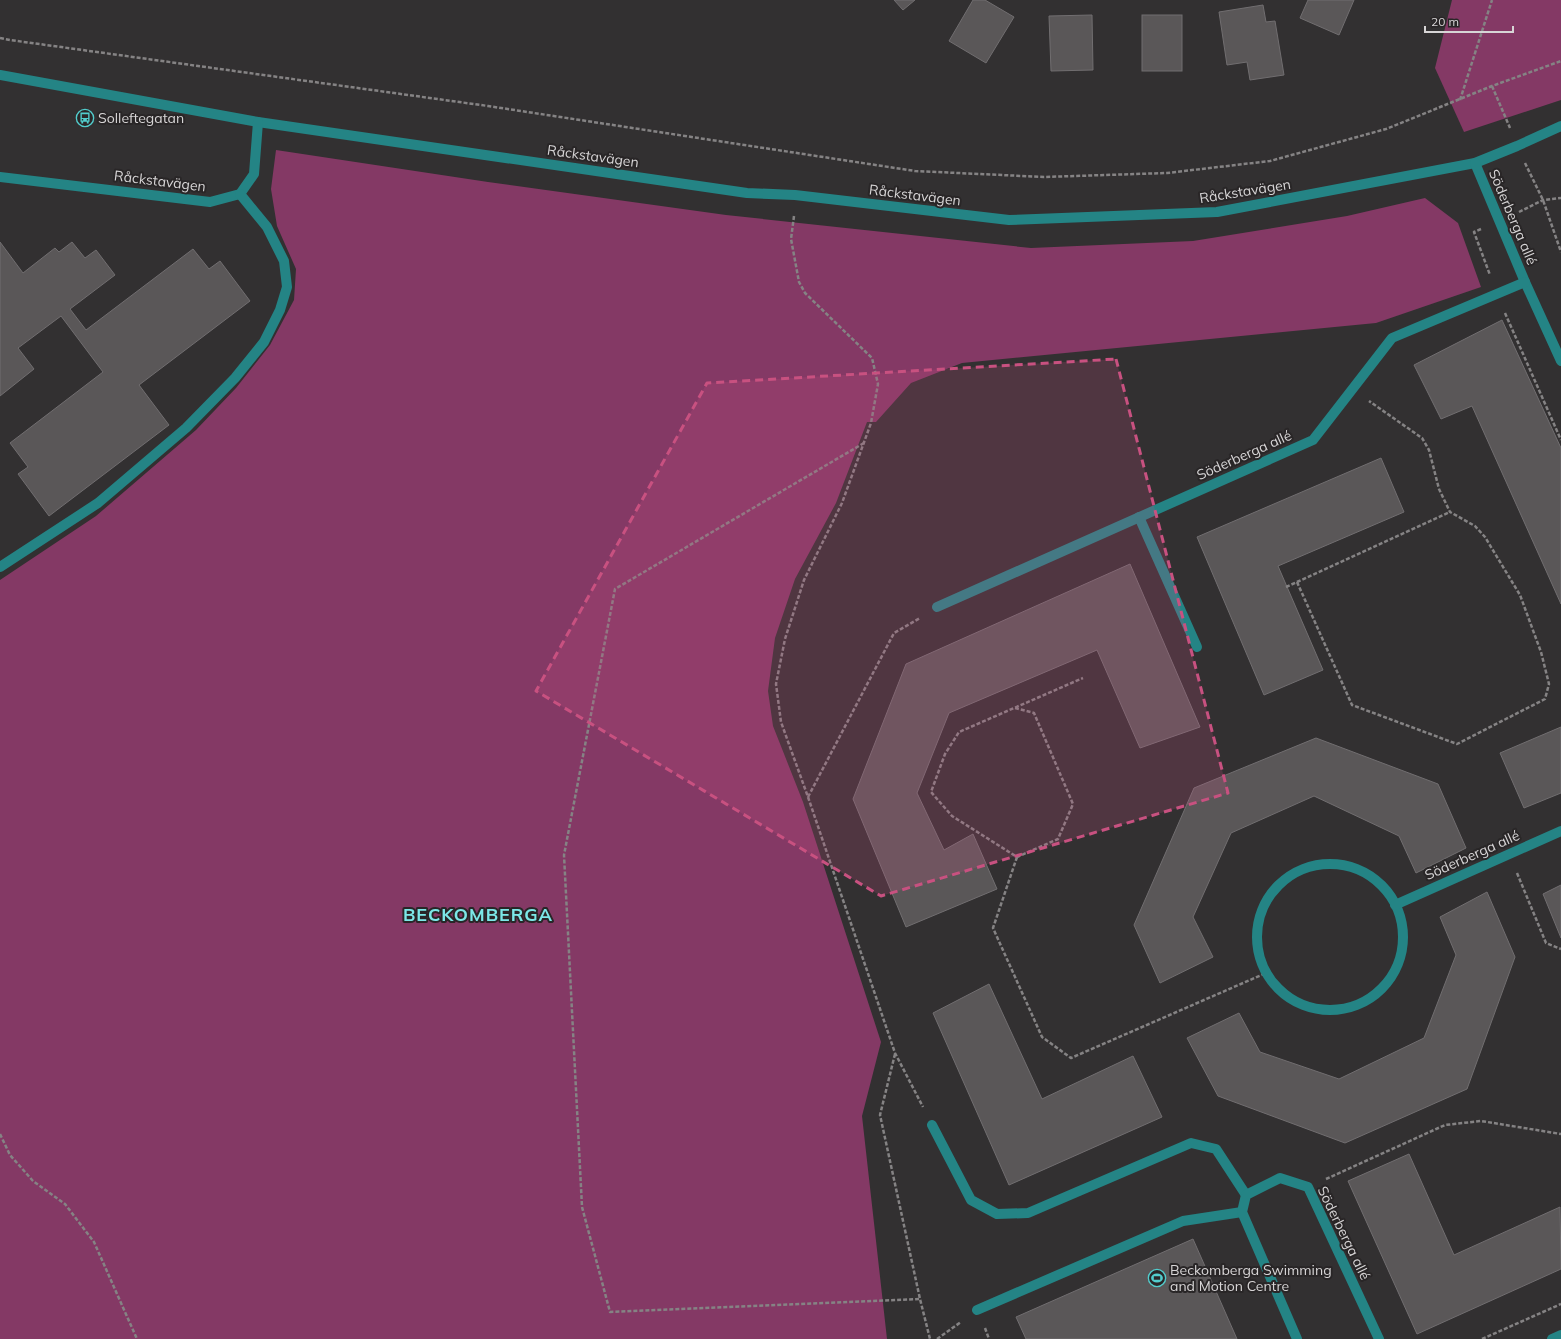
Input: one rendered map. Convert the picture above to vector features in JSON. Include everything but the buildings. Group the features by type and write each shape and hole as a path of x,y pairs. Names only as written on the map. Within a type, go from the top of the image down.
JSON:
{"street":[{"name":"Råckstavägen","path":"0,75 258,122 747,193 795,195 1009,220 1217,212 1475,163 1561,126"},
{"path":"0,567 98,503 180,434 235,378 264,342 280,310 287,287 284,261 267,227 240,194 254,174 258,122"},
{"name":"Söderberga allé","path":"1475,163 1525,282 1561,361"},
{"name":"Råckstavägen","path":"0,177 210,202 240,194"},
{"name":"Söderberga allé","path":"937,607 1313,440 1392,338 1525,282"},
{"path":"1139,517 1197,647"},
{"name":"Söderberga allé","path":"1395,905 1561,831"},
{"path":"1341,864 1363,872 1382,886 1395,905 1403,929 1401,954 1392,977 1375,995 1353,1007 1328,1010 1304,1006 1282,993 1266,973 1258,951 1257,928 1264,906 1272,893 1277,886 1295,872 1318,865 1341,864"},
{"path":"932,1125 971,1200 997,1214 1028,1213 1191,1142 1216,1149 1246,1195 1242,1212 1297,1339"},
{"name":"Söderberga allé","path":"1246,1195 1280,1178 1308,1188 1379,1339"},
{"path":"977,1310 1184,1221 1242,1212"},
{"path":"1552,1339 1561,1335"}],"path":[{"path":"1460,100 1492,0"},
{"path":"0,38 488,106 915,171 1036,176 1167,173 1270,161 1386,129 1492,86 1561,62"},
{"path":"1492,86 1517,146 1543,200 1561,252"},
{"path":"795,195 791,239 799,282 805,293 872,358 878,384 871,423 842,503 804,580 784,639 776,684 781,722 895,1053 932,1125"},
{"path":"1543,200 1561,198"},
{"path":"1297,582 1352,706 1457,744 1545,699 1549,684 1541,652 1520,595 1485,537 1475,526 1450,512 1439,490 1429,450 1422,438 1352,389"},
{"path":"864,443 615,588 564,855 582,1207 610,1312 920,1299"},
{"path":"1286,587 1450,512"},
{"path":"808,797 894,633 937,607"},
{"path":"1017,857 952,816 931,792 944,754 959,732 1083,678"},
{"path":"1015,708 1034,713 1073,804 1058,839 1017,857 993,928 1042,1037 1071,1058 1266,973"},
{"path":"1509,854 1546,943 1561,949"},
{"path":"895,1053 880,1114 930,1339"},
{"path":"1308,1188 1445,1126 1481,1122 1561,1134"},
{"path":"0,1134 10,1155 33,1181 65,1204 94,1242 137,1339"},
{"path":"1482,1339 1561,1304"},
{"path":"937,1339 977,1310"}],"highlighted area":[{"path":"1116,359 1228,793 881,896 536,691 707,383"}],"shaded area":[{"path":"1452,0 1561,0 1561,100 1464,132 1435,68"},
{"path":"276,150 488,182 726,215 1031,248 1193,241 1347,216 1425,198 1458,223 1481,287 1376,323 962,363 911,383 876,422 867,422 836,503 795,579 775,638 768,691 773,726 803,802 881,1042 862,1116 887,1339 0,1339 0,580 96,516 196,430 236,388 270,345 294,300 296,269 277,226 271,189"}],"place":[{"name":"Solleftegatan","path":"85,118"},
{"name":"Beckomberga Swimming and Motion Centre","path":"1157,1278"}],"district":[{"name":"BECKOMBERGA","path":"478,914"}]}
